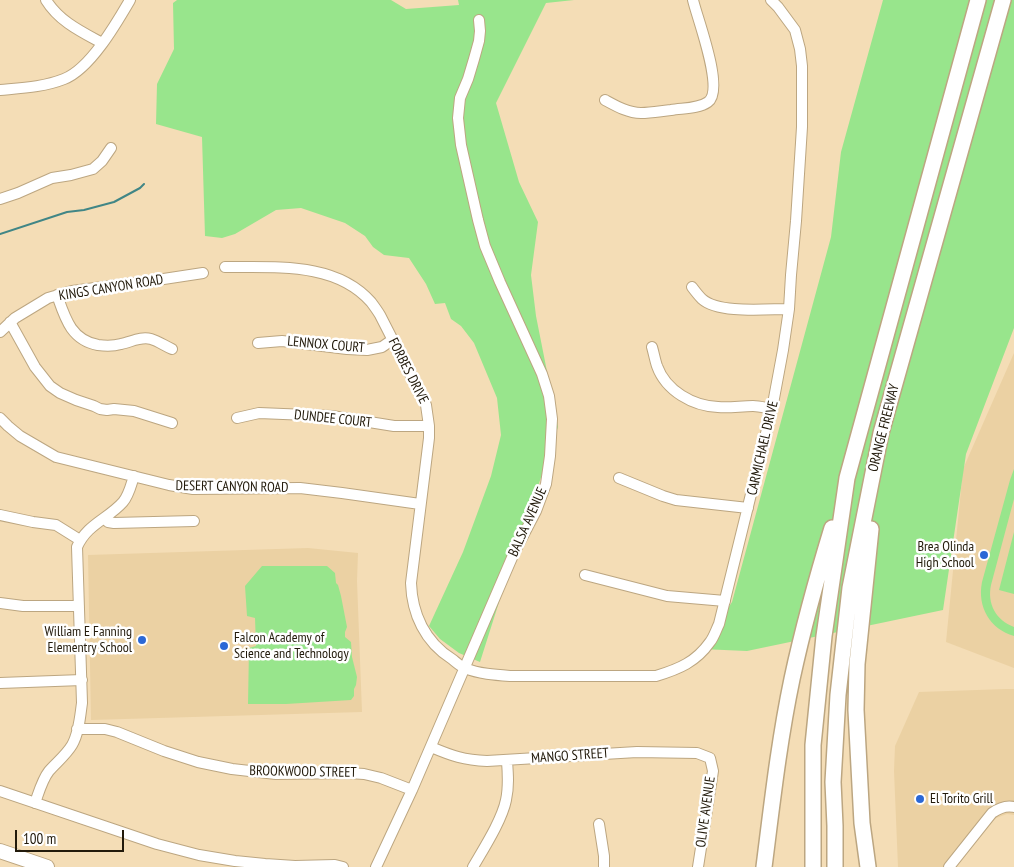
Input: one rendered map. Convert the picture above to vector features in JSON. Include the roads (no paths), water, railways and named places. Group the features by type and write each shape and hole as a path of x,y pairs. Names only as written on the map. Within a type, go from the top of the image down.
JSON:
{"highway":[{"name":"ORANGE FREEWAY","path":"813,867 814,735 824,636 847,478 978,0"},
{"name":"ORANGE FREEWAY","path":"837,867 833,782 838,695 850,588 881,433 1003,0"},
{"path":"868,867 862,823 856,710 856,664 881,433"},
{"path":"764,867 780,748 792,680 814,586 847,478"}],"main road":[{"path":"0,851 47,867"}],"street":[{"path":"46,0 58,16 68,24 102,44"},
{"path":"0,90 38,86 66,78 79,70 102,44 130,0"},
{"path":"605,100 620,108 640,113 696,107 709,102 714,95 711,67 708,50 692,0"},
{"name":"CARMICHAEL DRIVE","path":"464,668 494,675 511,676 656,676 678,670 694,659 710,642 719,624 772,409 789,308 802,127 802,66 795,30 778,7 770,0"},
{"name":"BALSA AVENUE","path":"376,867 431,747 514,553 536,511 546,484 550,456 552,419 549,396 542,374 485,246 461,145 458,118 460,98 474,59 480,30 479,20"},
{"path":"0,198 18,193 52,178 93,169 102,161 111,148"},
{"name":"FORBES DRIVE","path":"225,267 296,268 328,274 361,292 372,302 380,314 426,405 429,426 411,583 416,614 431,642 445,655 464,668"},
{"name":"KINGS CANYON ROAD","path":"0,332 10,322 48,298 57,295 72,291 203,273"},
{"path":"692,287 703,300 714,306 726,309 789,308"},
{"path":"57,295 67,322 73,332 83,340 106,346 150,338 172,349"},
{"path":"10,322 35,367 50,386 60,393 100,409 134,411 172,423"},
{"name":"LENNOX COURT","path":"258,343 282,341 367,350 382,347 392,340"},
{"path":"652,347 657,368 667,384 682,396 709,406 756,406 772,409"},
{"name":"DUNDEE COURT","path":"237,418 259,413 332,416 394,426 429,426"},
{"name":"DESERT CANYON ROAD","path":"0,418 20,436 56,457 168,485 193,489 300,488 420,504"},
{"path":"35,803 42,782 73,743 82,703 77,547 85,533 122,503 128,495 134,476"},
{"path":"619,478 676,500 748,508"},
{"path":"0,515 56,526 80,540"},
{"path":"104,518 108,522 114,523 194,520"},
{"path":"585,576 667,596 725,601"},
{"path":"0,603 23,606 79,606"},
{"path":"0,683 82,680"},
{"name":"BROOKWOOD STREET","path":"77,729 117,732 198,762 232,769 276,774 364,774 381,778 412,790"},
{"name":"MANGO STREET","path":"431,747 454,757 472,760 507,761 637,752 697,753 710,758"},
{"name":"OLIVE AVENUE","path":"698,867 713,771 710,758"},
{"path":"473,867 501,816 506,800 508,782 507,761"},
{"path":"0,791 157,844 199,855 265,864 295,866 335,865 343,867"},
{"path":"949,867 992,813 1002,807 1014,806"},
{"path":"599,824 604,867"}],"waterway":[{"path":"0,234 67,212 84,210 114,202 144,184"}],"place":[{"name":"Brea Olinda High School","path":"984,555"},
{"name":"William E Fanning Elementry School","path":"142,640"},
{"name":"Falcon Academy of Science and Technology","path":"224,646"},
{"name":"El Torito Grill","path":"920,799"}]}
